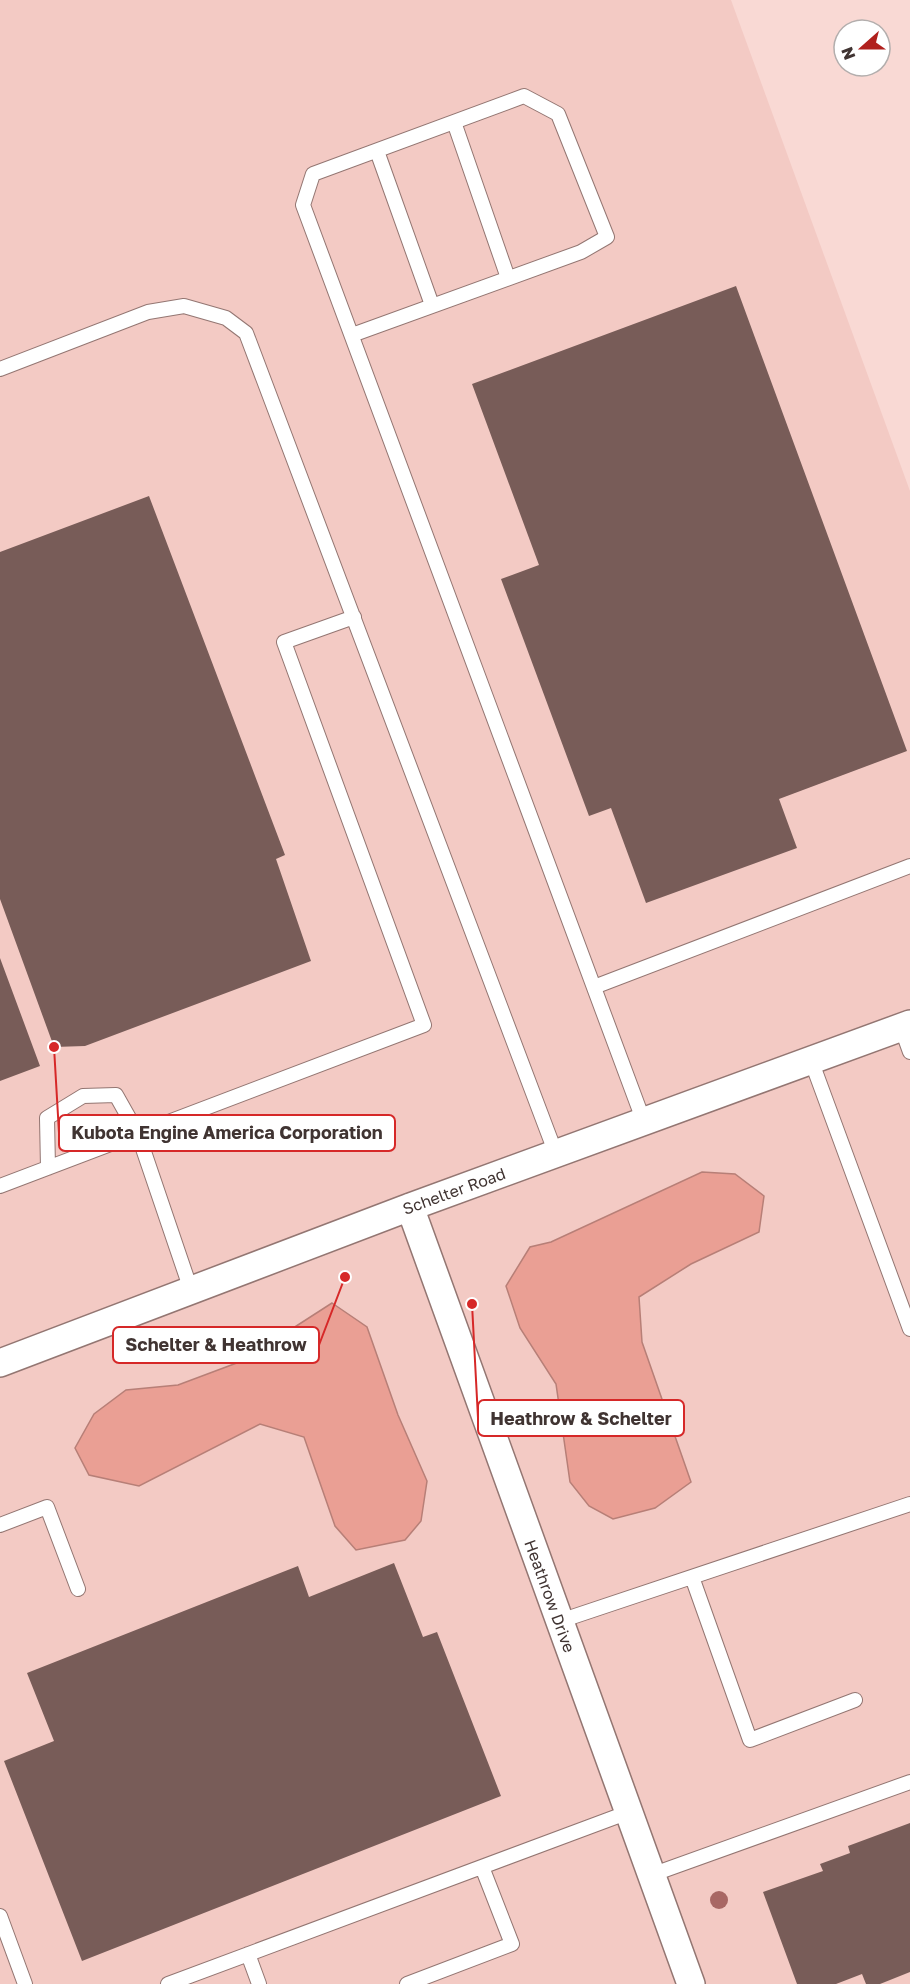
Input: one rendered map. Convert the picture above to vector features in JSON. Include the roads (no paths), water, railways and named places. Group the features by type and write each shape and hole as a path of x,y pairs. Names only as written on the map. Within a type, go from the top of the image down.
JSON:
{"street":[{"name":"Schelter Road","path":"0,1363 410,1207 811,1060 907,1034"},
{"name":"Heathrow Drive","path":"410,1207 691,1984"}],"lane":[{"path":"352,334 581,252 607,237 558,114 524,96 313,174 303,205 644,1122"},
{"path":"454,122 508,278"},
{"path":"377,151 432,305"},
{"path":"0,369 148,312 184,306 226,318 246,333 556,1154"},
{"path":"0,1186 424,1025 284,642 354,617"},
{"path":"594,987 910,866"},
{"path":"811,1060 910,1329"},
{"path":"48,1168 47,1118 83,1096 116,1095 138,1134 191,1290"},
{"path":"560,1622 910,1504"},
{"path":"0,1525 47,1507 78,1589"},
{"path":"692,1577 750,1740 855,1700"},
{"path":"651,1875 910,1782"},
{"path":"168,1984 629,1812"},
{"path":"407,1984 512,1944 482,1867"},
{"path":"0,1917 25,1984"},
{"path":"248,1954 259,1984"}],"place":[{"name":"Kubota Engine America Corporation","path":"54,1047"},
{"name":"Schelter & Heathrow","path":"345,1277"},
{"name":"Heathrow & Schelter","path":"472,1304"}]}
